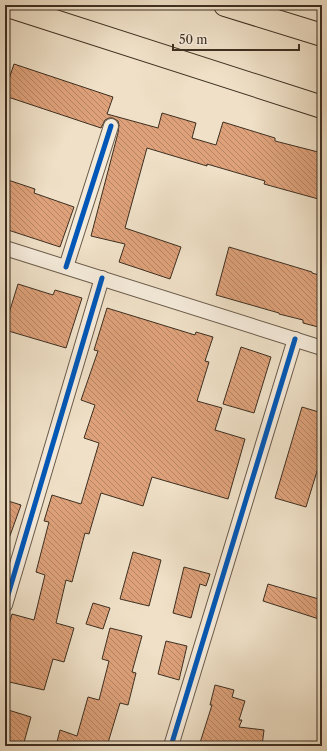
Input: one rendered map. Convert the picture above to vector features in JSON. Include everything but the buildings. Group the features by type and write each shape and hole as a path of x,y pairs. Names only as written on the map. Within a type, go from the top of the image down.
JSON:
{"main road":[{"path":"5,5 322,108"},
{"path":"225,5 322,35"}],"street":[{"path":"66,267 111,126"},
{"path":"5,248 322,348"},
{"path":"5,605 102,278"},
{"path":"171,746 295,339"}],"cycle path":[{"path":"66,267 111,126"},
{"path":"5,605 102,278"},
{"path":"171,746 295,339"}]}
